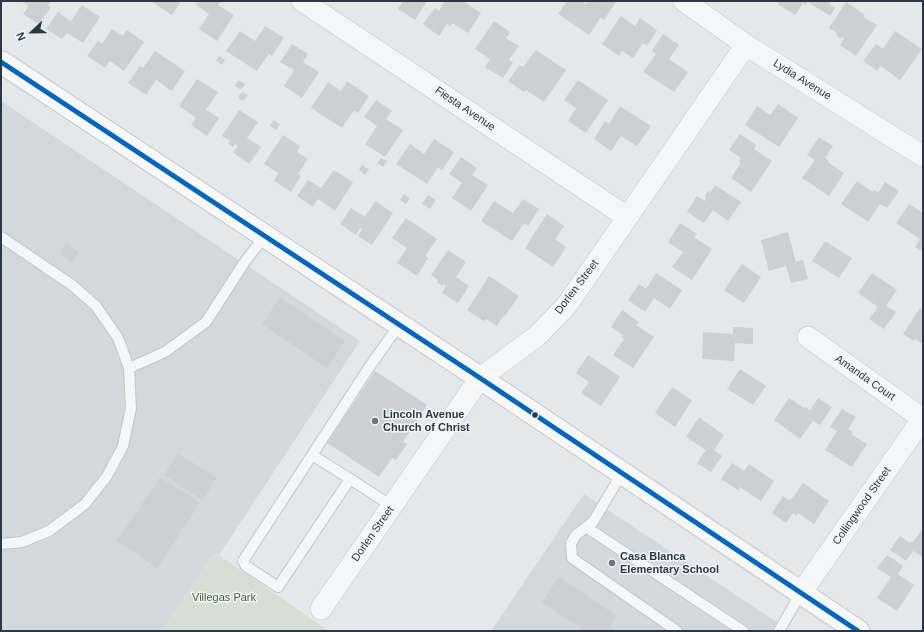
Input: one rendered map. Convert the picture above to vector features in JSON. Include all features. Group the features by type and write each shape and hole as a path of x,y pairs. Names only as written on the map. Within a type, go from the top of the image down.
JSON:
{"street":[{"name":"Fiesta Avenue","path":"302,1 627,217"},
{"name":"Lydia Avenue","path":"684,1 746,45 923,156"},
{"name":"Dorlen Street","path":"321,610 480,378 537,336 567,305 746,45"},
{"path":"1,62 264,237 480,378 801,593 848,628"},
{"name":"Amanda Court","path":"808,337 923,418"},
{"name":"Collingwood Street","path":"801,593 923,418"}],"lane":[{"path":"1,237 72,285 96,306 118,338 129,368 131,408 123,446 107,476 85,504 49,531 22,542 1,544"},
{"path":"129,368 165,352 206,322 244,263 264,237"},
{"path":"350,479 278,587 246,566 243,561 368,369 399,325"},
{"path":"312,455 392,506"},
{"path":"622,473 593,522 576,535 570,543 572,558 677,631"},
{"path":"586,527 743,631"},
{"path":"779,631 801,593"}],"shaded area":[{"path":"1,101 360,341 219,555 213,554 162,631 1,631"},
{"name":"Casa Blanca Elementary School","path":"584,494 790,631 491,631"}],"green space":[{"name":"Villegas Park","path":"213,554 219,555 329,631 162,631"}],"building":[{"path":"21,1 51,1 48,5 51,7 39,24 23,14 29,6"},
{"path":"151,1 181,1 172,15"},
{"path":"198,1 221,1 218,5 234,15 217,41 199,29 209,14 195,4"},
{"path":"403,1 427,1 415,20 398,9"},
{"path":"445,1 463,1 481,13 468,33 452,23 451,26 447,24 439,36 423,24 435,8 439,11"},
{"path":"567,1 581,1 586,4 588,1 616,2 604,20 601,17 589,35 558,14"},
{"path":"780,1 831,1 829,4 835,8 830,16 808,2 806,5 803,3 795,15 778,4"},
{"path":"846,2 865,15 863,17 877,25 856,56 840,45 844,38 842,37 841,39 836,35 837,33 829,28"},
{"path":"82,5 100,17 83,43 67,33 62,39 46,29 58,12 71,21"},
{"path":"621,16 635,26 640,18 657,30 647,46 643,43 633,58 622,51 619,56 602,44"},
{"path":"494,21 510,32 506,38 519,46 509,60 513,62 503,78 485,67 490,59 475,49"},
{"path":"265,26 284,38 272,56 269,54 257,71 226,51 240,31 255,41"},
{"path":"112,29 123,36 127,30 144,42 124,71 110,61 105,68 87,56 98,41 102,44"},
{"path":"895,31 922,49 900,80 881,66 877,71 863,61 876,44 883,49"},
{"path":"663,34 679,45 669,59 688,72 674,92 643,72 656,54 652,51"},
{"path":"292,44 308,54 303,62 319,72 302,98 284,86 294,70 280,62"},
{"path":"536,50 566,70 544,102 526,90 524,92 508,81 520,65 523,67"},
{"path":"155,51 185,71 172,91 156,80 146,95 128,83 140,66 143,68"},
{"path":"219,56 225,60 222,65 216,61"},
{"path":"197,79 218,92 206,110 219,118 207,136 191,125 196,118 179,106"},
{"path":"238,80 245,84 241,90 235,86"},
{"path":"578,80 608,100 586,133 568,121 576,108 564,100"},
{"path":"347,81 369,96 358,113 354,110 342,128 311,108 328,82 341,91"},
{"path":"242,92 248,95 243,101 238,98"},
{"path":"376,100 392,111 386,119 403,130 385,157 365,144 377,126 364,117"},
{"path":"778,104 798,118 779,147 745,125 757,106 770,115"},
{"path":"620,106 651,126 637,146 621,136 611,151 594,139 605,121 609,124"},
{"path":"239,110 258,122 247,138 261,147 249,164 233,153 238,146 235,144 233,147 228,143 230,141 222,136"},
{"path":"274,120 280,124 276,130 270,126"},
{"path":"740,134 756,145 754,149 772,161 751,192 731,178 741,163 739,161 741,158 729,150"},
{"path":"283,135 300,146 297,152 308,159 298,174 301,176 291,192 274,181 278,173 264,164"},
{"path":"819,137 833,146 825,158 829,161 828,162 844,173 829,196 802,178 815,160 807,155"},
{"path":"434,139 454,152 442,170 438,167 427,184 396,164 410,144 424,154"},
{"path":"461,157 477,168 472,175 488,185 471,211 452,198 462,183 449,174"},
{"path":"381,158 387,161 383,167 377,163"},
{"path":"362,165 369,169 365,175 359,170"},
{"path":"334,170 353,182 335,211 318,199 313,207 297,196 308,180 321,188"},
{"path":"857,181 873,192 874,190 878,193 885,182 899,191 887,208 880,204 868,222 841,204"},
{"path":"715,185 741,202 728,221 713,210 704,223 687,212 697,196 705,201 705,196 708,191 710,193"},
{"path":"404,194 410,198 406,204 400,200"},
{"path":"428,195 436,200 430,209 422,204"},
{"path":"523,199 539,209 528,226 524,223 512,241 481,221 494,201 513,213"},
{"path":"375,201 393,213 372,245 358,236 362,229 360,228 356,235 340,224 351,208 365,217"},
{"path":"909,204 923,213 923,250 922,249 921,251 915,247 920,239 896,223"},
{"path":"547,214 564,226 555,239 566,247 553,267 525,248"},
{"path":"406,218 437,239 425,256 428,258 417,276 397,263 407,248 392,238"},
{"path":"680,223 697,234 694,237 712,249 692,280 672,267 683,252 668,242"},
{"path":"788,232 796,262 803,260 808,279 791,283 786,266 769,271 761,240"},
{"path":"825,241 852,258 839,278 812,261"},
{"path":"66,243 79,252 72,263 59,254"},
{"path":"448,250 466,262 456,277 469,286 458,303 442,293 446,286 443,284 442,286 437,282 438,280 431,275"},
{"path":"742,264 761,277 744,303 724,290"},
{"path":"656,273 682,290 670,309 654,298 645,312 628,300 639,284 646,289"},
{"path":"872,273 897,290 886,306 896,312 884,329 869,319 878,307 858,293"},
{"path":"489,276 519,296 497,326 486,319 484,321 467,310"},
{"path":"280,297 345,341 327,368 262,324"},
{"path":"920,308 923,310 923,344 915,339 914,341 903,334"},
{"path":"622,310 639,322 636,325 654,337 633,368 613,355 624,339 621,337 623,335 611,327"},
{"path":"733,327 753,328 753,344 735,343 734,361 702,359 703,332 733,334"},
{"path":"588,355 620,377 601,406 581,393 589,382 576,373"},
{"path":"740,369 766,386 753,405 727,389"},
{"path":"375,371 427,405 403,442 407,444 396,460 392,458 379,477 327,443"},
{"path":"672,387 692,400 675,427 655,413"},
{"path":"789,398 804,408 806,407 810,410 818,398 832,407 820,425 813,421 800,439 774,420"},
{"path":"842,409 856,417 848,429 853,432 851,434 867,444 852,467 825,450 837,431 830,427"},
{"path":"699,417 724,435 714,450 722,456 711,472 697,463 706,450 686,437"},
{"path":"178,453 217,478 202,500 164,475"},
{"path":"732,463 744,471 749,464 774,481 761,501 740,487 738,490 721,479"},
{"path":"160,477 200,503 157,568 117,541"},
{"path":"803,483 829,501 814,524 798,513 796,516 793,513 786,523 772,513 783,496 790,501"},
{"path":"923,528 923,557 913,551 906,561 890,550 900,536 910,543 911,541 913,542"},
{"path":"887,555 903,566 898,574 914,585 897,611 877,598 891,577 877,568"},
{"path":"559,577 617,616 610,626 618,631 585,631 542,602"}],"transit line":[{"path":"1,62 480,378 858,631"}],"place":[{"name":"Lincoln Avenue Church of Christ","path":"375,421"},
{"name":"Casa Blanca Elementary School","path":"612,563"}]}
